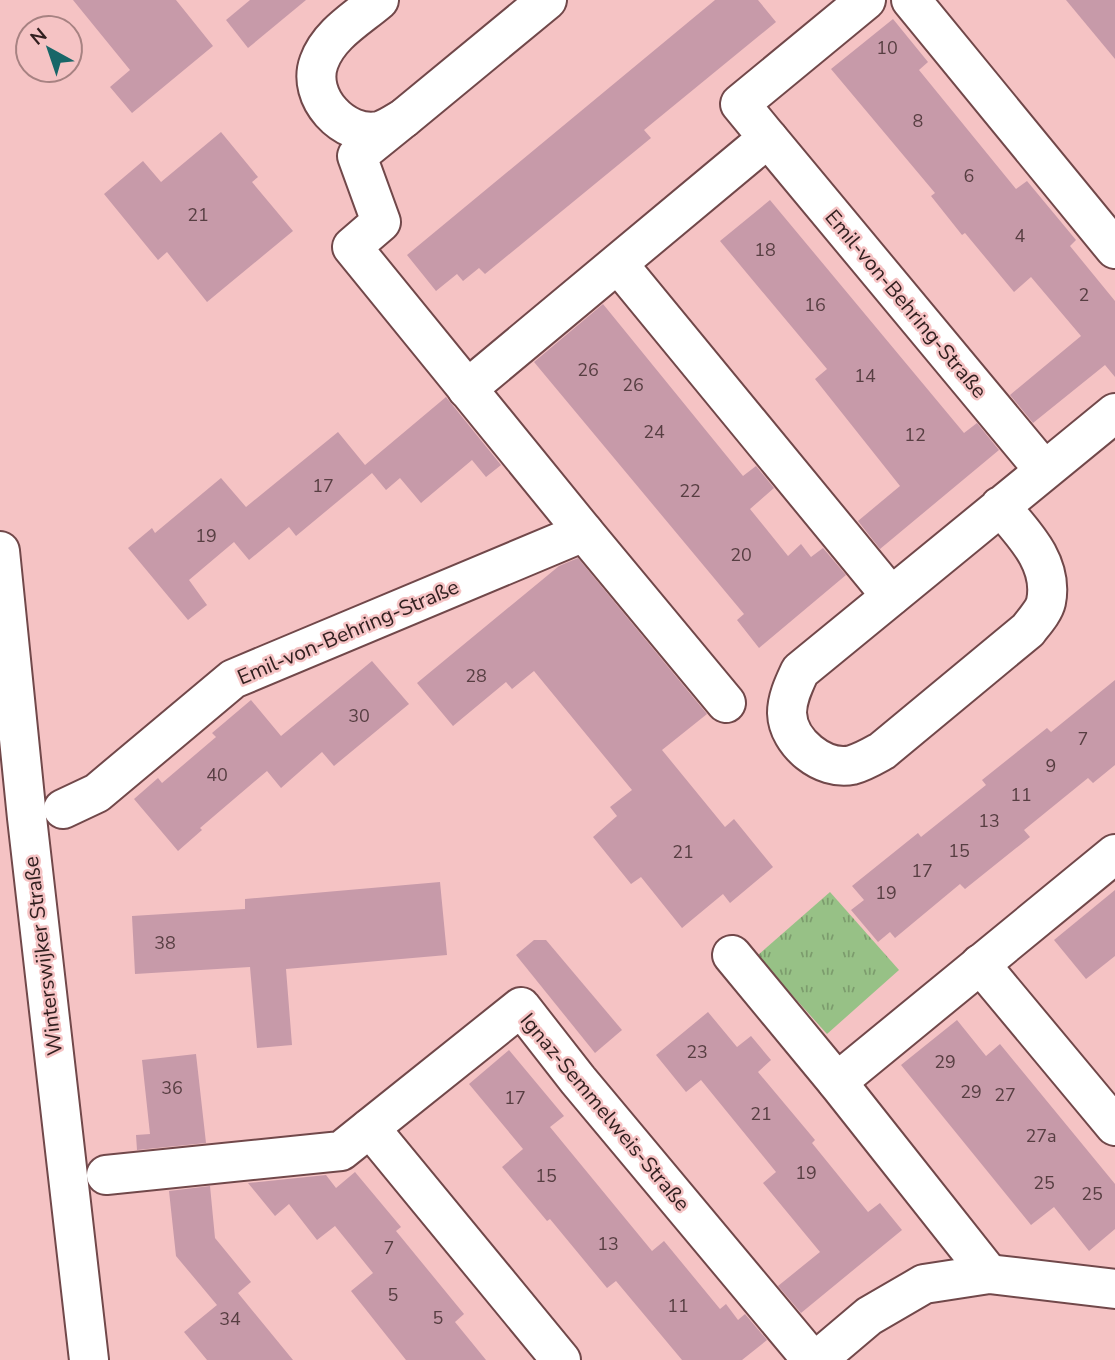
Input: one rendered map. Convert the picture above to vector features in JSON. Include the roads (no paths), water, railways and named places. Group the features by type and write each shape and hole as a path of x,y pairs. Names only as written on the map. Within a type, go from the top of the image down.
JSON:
{"street":[{"path":"379,0 331,40 318,64 318,88 329,113 356,131 380,131 404,118"},
{"path":"547,0 356,156 381,222 352,247 726,703"},
{"name":"Emil-von-Behring-Straße","path":"866,0 740,104 1044,471"},
{"path":"911,0 1115,249"},
{"path":"467,389 768,138"},
{"path":"618,264 891,596"},
{"path":"1000,506 1034,547 1046,574 1046,604 1028,630 882,751 851,765 829,765 808,752 793,734 787,713 791,692 800,671 1000,506 1044,471 1115,412"},
{"name":"Emil-von-Behring-Straße","path":"63,809 97,793 233,679 584,533"},
{"name":"Winterswijker Straße","path":"0,551 27,818 89,1360"},
{"path":"837,1082 1115,854"},
{"path":"732,955 989,1274"},
{"path":"980,964 1115,1126"},
{"name":"Ignaz-Semmelweis-Straße","path":"106,1175 341,1151 521,1007 578,1080 815,1360 869,1316 924,1284 989,1274 1110,1284"},
{"path":"370,1128 561,1360"}]}
